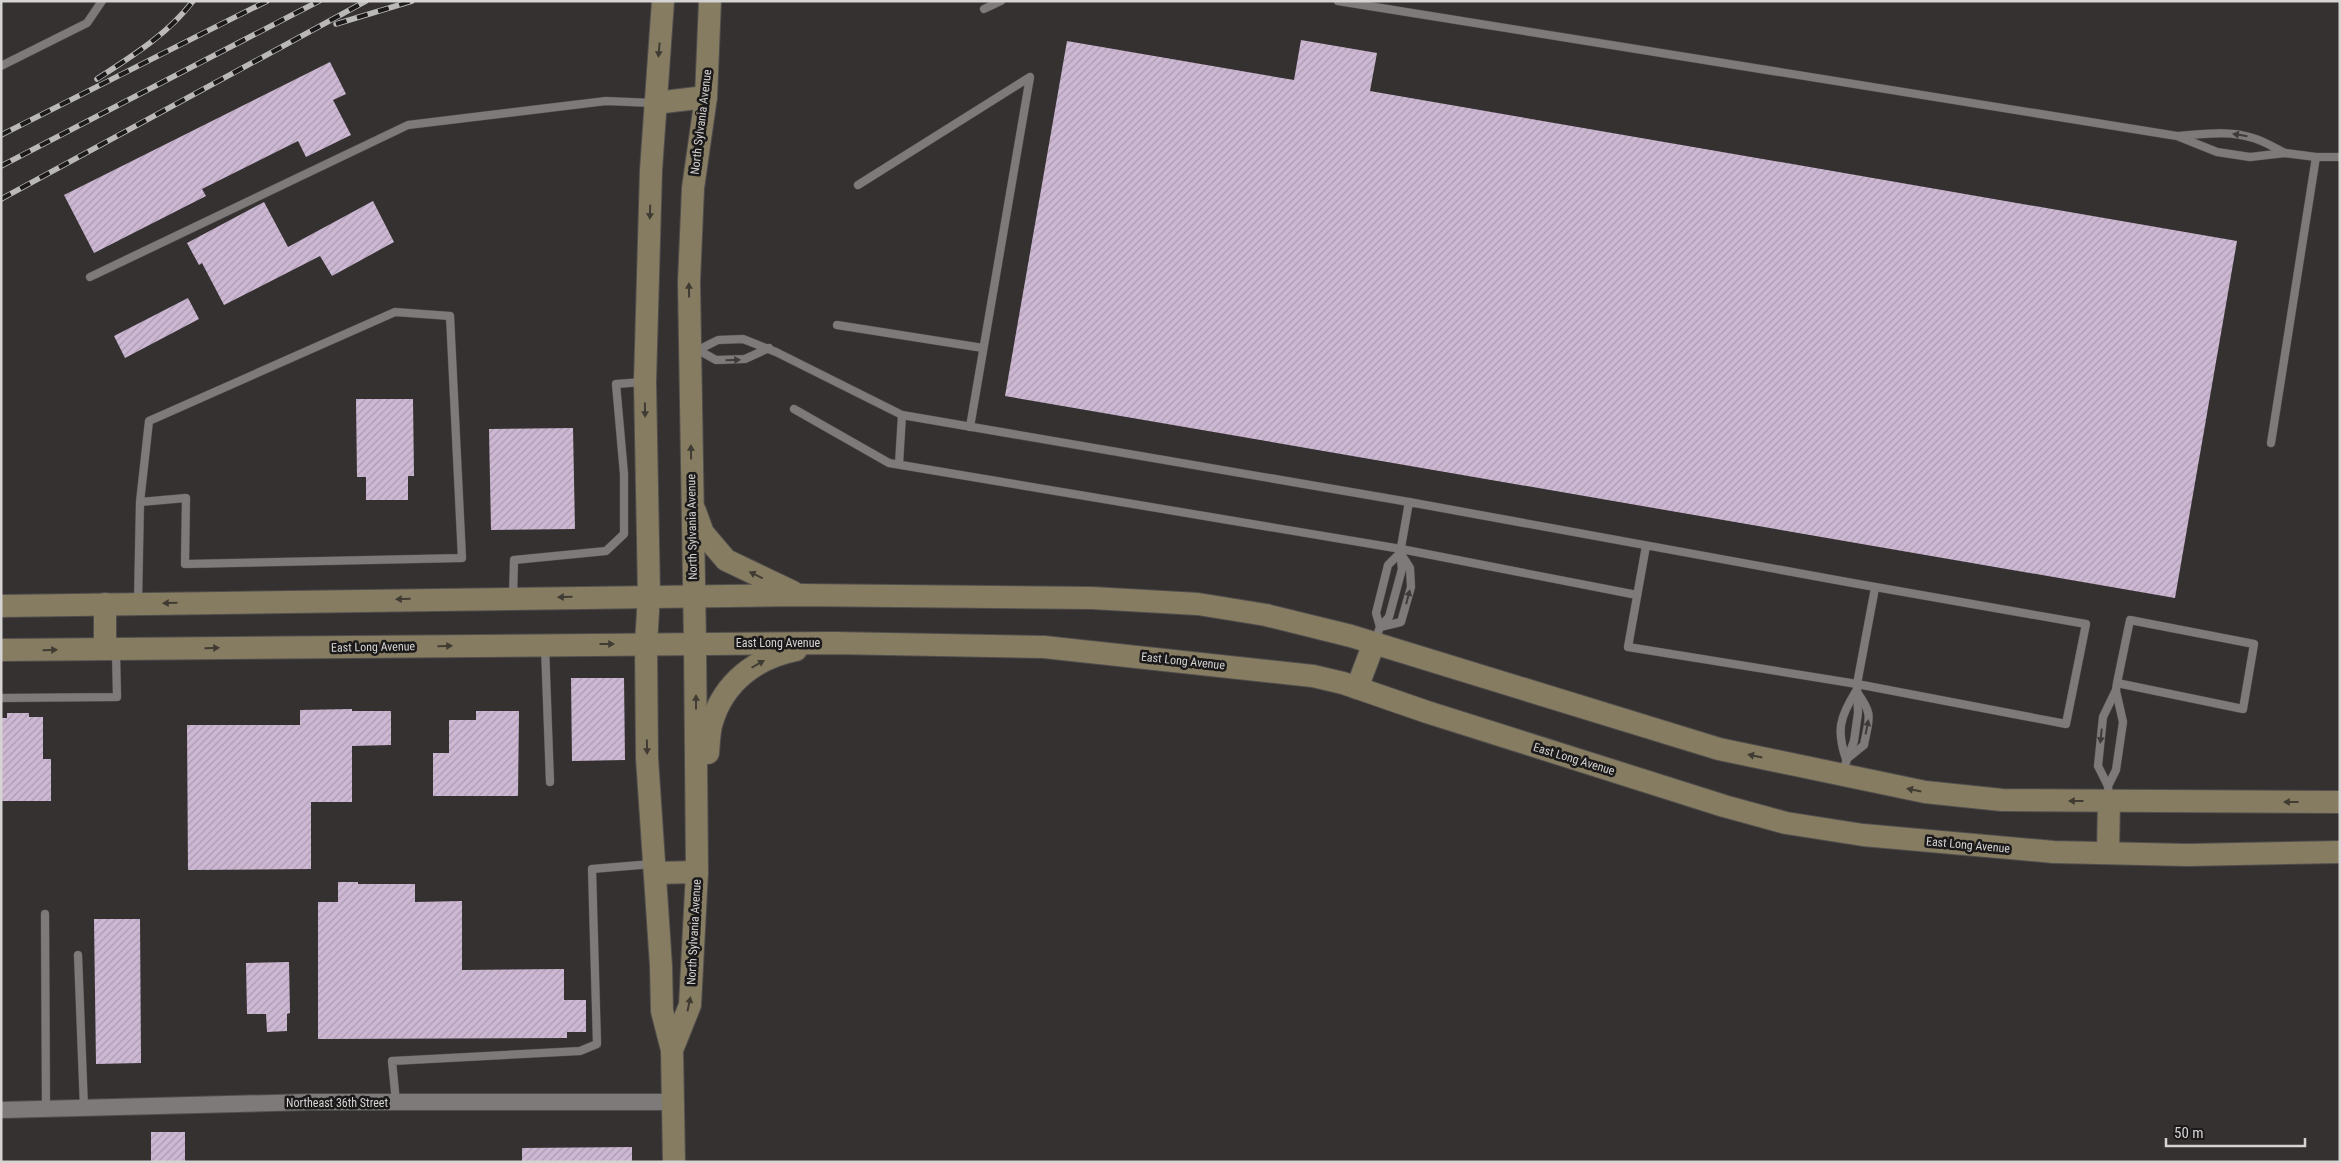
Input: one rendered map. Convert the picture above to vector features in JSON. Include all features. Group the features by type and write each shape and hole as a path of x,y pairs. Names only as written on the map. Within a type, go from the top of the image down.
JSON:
{"main road":[{"name":"North Sylvania Avenue","path":"662,1 650,180 645,382 649,596 646,644 647,758 662,1011 672,1050 674,1162"},
{"name":"North Sylvania Avenue","path":"672,1050 690,1005 697,861 695,644 691,500 694,350 688,282 693,188 706,97 710,1"},
{"path":"655,103 706,97"},
{"path":"691,500 703,533 726,560 801,595"},
{"path":"1,606 694,595 1092,598 1198,604 1377,635 1719,749 1844,767 1925,792 2002,800 2108,793 2340,802"},
{"path":"105,604 111,649"},
{"path":"1357,688 1377,635"},
{"path":"655,869 697,861 712,723 722,699 738,678 758,663 783,653 834,643"},
{"name":"East Long Avenue","path":"1,650 834,643 1044,647 1313,676 1357,688 1715,803 1786,823 1863,835 2054,852 2187,855 2340,852"},
{"path":"2108,793 2108,853"}],"street":[{"name":"Northeast 36th Street","path":"1,1110 309,1102 673,1102"}],"lane":[{"path":"1,66 87,23 102,1"},
{"path":"984,9 1001,1"},
{"path":"1338,1 2177,136 2217,152 2250,157 2285,153 2316,157 2340,157"},
{"path":"858,185 1030,77 970,427"},
{"path":"90,277 408,125 606,101 655,103"},
{"path":"2177,136 2218,132 2240,135 2253,138 2285,153"},
{"path":"2271,443 2316,157"},
{"path":"138,604 140,502 149,421 395,312 450,316 462,558 185,564 186,498 140,502"},
{"path":"837,325 984,348"},
{"path":"694,350 718,340 744,339 768,348 902,415 1409,502 1875,588 2086,624 2066,724 1628,647 1646,546"},
{"path":"694,350 716,360 745,359 768,348"},
{"path":"513,598 514,560 606,551 624,534 624,474 616,384 645,382"},
{"path":"794,409 889,463 1401,551 1637,595"},
{"path":"899,464 902,415"},
{"path":"1377,635 1389,617 1402,569 1401,551 1409,502"},
{"path":"1377,635 1376,613 1388,565 1401,551"},
{"path":"1377,635 1401,622 1411,587 1410,568 1401,551"},
{"path":"1844,767 1854,741 1858,713 1857,687 1875,588"},
{"path":"2108,793 2098,766 2103,717 2117,687 2130,620 2254,644 2243,709 2117,687"},
{"path":"545,645 550,782"},
{"path":"1,698 117,697 111,649"},
{"path":"1844,767 1839,738 1844,710 1857,687"},
{"path":"1844,767 1864,745 1869,716 1868,708 1857,687"},
{"path":"2108,793 2116,770 2123,722 2117,687"},
{"path":"396,1102 392,1061 580,1051 597,1044 592,869 655,869"},
{"path":"45,914 46,1109"},
{"path":"78,955 84,1108"}],"building":[{"path":"1301,40 1377,53 1370,91 2237,241 2175,598 1005,396 1067,41 1294,80"},
{"path":"330,62 346,94 333,100 351,135 306,157 298,141 202,189 206,196 94,253 64,195"},
{"path":"373,201 394,242 332,276 320,256 224,305 202,263 199,265 187,243 264,202 288,247"},
{"path":"188,298 199,319 125,358 114,336"},
{"path":"356,399 413,399 414,476 408,476 408,500 366,500 366,477 357,477"},
{"path":"573,428 575,529 491,530 489,429"},
{"path":"571,678 624,678 625,760 572,761"},
{"path":"352,709 352,711 391,711 391,745 352,746 352,802 311,802 311,869 188,870 187,725 300,725 300,710"},
{"path":"476,711 519,711 518,796 433,796 433,753 449,753 449,720 476,720"},
{"path":"7,713 29,713 29,717 43,717 43,759 51,759 51,801 1,801 1,718 7,718"},
{"path":"338,882 415,884 415,902 462,901 462,970 564,969 564,1000 586,1000 586,1032 567,1032 567,1038 318,1039 318,902 338,902"},
{"path":"94,919 140,919 141,1063 96,1064"},
{"path":"289,962 290,1013 287,1014 287,1031 267,1032 266,1014 247,1014 246,963"},
{"path":"151,1132 185,1132 185,1162 151,1162"},
{"path":"632,1147 632,1162 522,1162 522,1148"}],"railway":[{"path":"97,79 160,35 193,1"},
{"path":"1,135 267,1"},
{"path":"1,166 319,1"},
{"path":"1,199 366,1"},
{"path":"336,24 412,1"}]}
